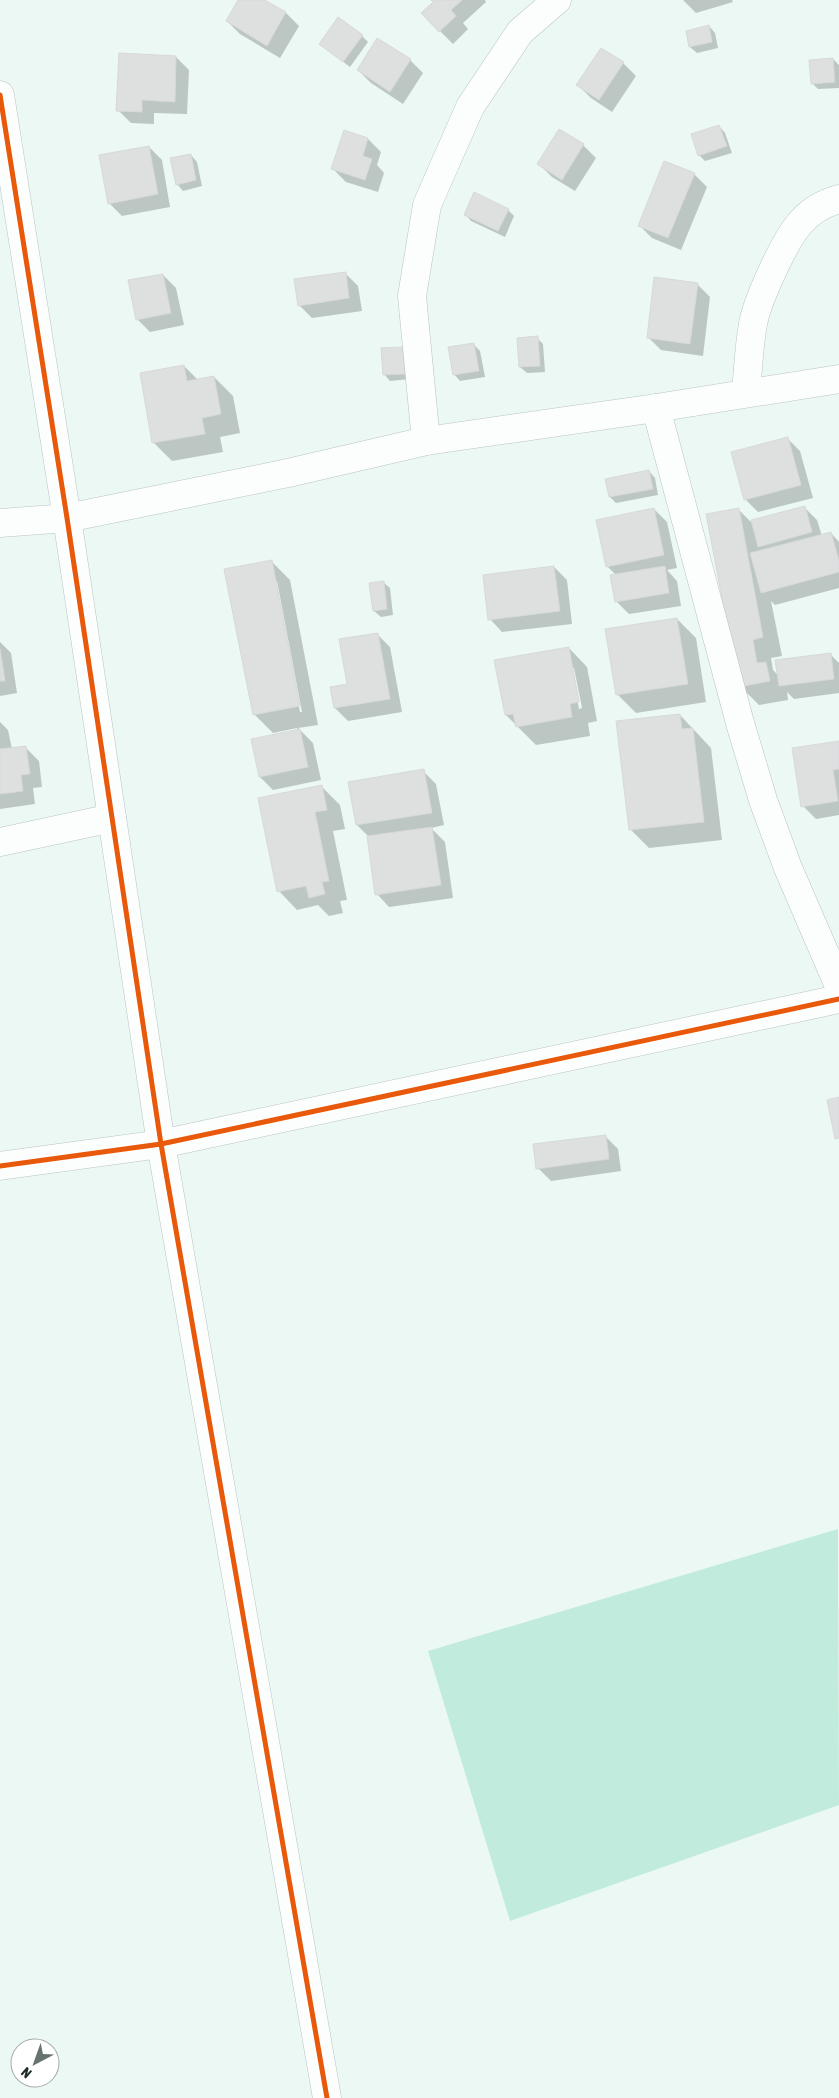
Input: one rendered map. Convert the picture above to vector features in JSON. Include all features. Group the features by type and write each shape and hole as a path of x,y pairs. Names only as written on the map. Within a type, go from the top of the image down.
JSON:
{"street":[{"path":"426,441 412,296 428,205 470,107 520,32 557,0"},
{"path":"0,95 7,191 67,518 161,1144 327,2098"},
{"path":"746,393 753,322 786,244 802,220 823,203 839,199"},
{"path":"0,523 67,518 288,473 426,441 656,408 839,379"},
{"path":"656,408 737,714 763,800 788,868 839,986"},
{"path":"0,842 112,818"},
{"path":"0,1166 161,1144 839,999"}],"green space":[{"path":"838,1529 839,1805 510,1921 428,1651"}],"building":[{"path":"238,0 265,0 286,12 267,46 226,21"},
{"path":"431,0 462,0 451,10 456,16 439,32 421,13 433,2"},
{"path":"338,17 363,35 343,62 319,44"},
{"path":"709,25 712,42 689,47 686,31"},
{"path":"377,38 411,59 390,92 357,70"},
{"path":"601,48 624,62 599,100 576,85"},
{"path":"119,53 176,56 175,102 142,100 142,112 116,111"},
{"path":"833,58 835,82 811,84 809,60"},
{"path":"719,125 727,146 698,156 691,134"},
{"path":"559,129 584,144 562,180 537,164"},
{"path":"344,130 368,138 363,156 372,159 365,180 331,169"},
{"path":"149,146 158,194 108,204 99,155"},
{"path":"191,154 196,180 176,185 170,158"},
{"path":"664,161 695,173 668,238 638,226"},
{"path":"474,192 509,209 498,231 464,215"},
{"path":"346,272 349,298 298,306 294,279"},
{"path":"163,274 171,313 136,320 128,280"},
{"path":"654,277 698,283 690,344 647,338"},
{"path":"538,336 540,366 519,367 517,338"},
{"path":"474,343 479,371 453,375 448,347"},
{"path":"403,347 405,374 383,375 381,348"},
{"path":"184,365 187,381 214,376 221,414 202,418 205,434 152,443 140,373"},
{"path":"788,437 801,485 744,500 731,452"},
{"path":"649,470 653,489 609,497 605,479"},
{"path":"805,506 812,532 758,547 751,520"},
{"path":"654,508 664,555 606,567 596,520"},
{"path":"739,508 763,637 753,640 757,663 766,662 770,681 739,687 706,514"},
{"path":"831,532 839,561 839,572 761,593 750,553"},
{"path":"272,560 300,706 253,715 224,569"},
{"path":"554,566 560,611 488,620 483,575"},
{"path":"665,566 669,593 615,602 610,575"},
{"path":"384,581 387,609 373,611 369,583"},
{"path":"677,618 688,684 616,695 605,629"},
{"path":"378,633 390,699 334,708 330,687 347,684 339,639"},
{"path":"569,647 579,702 570,704 572,717 516,727 513,714 505,715 494,660"},
{"path":"0,649 5,681 0,681"},
{"path":"831,653 834,679 779,686 775,660"},
{"path":"680,714 682,729 693,728 704,822 629,830 616,721"},
{"path":"300,729 308,767 259,777 251,739"},
{"path":"839,741 839,769 833,770 838,801 801,807 792,748"},
{"path":"26,746 30,774 21,775 23,791 0,794 0,749"},
{"path":"424,769 432,813 356,825 348,782"},
{"path":"322,785 327,810 315,812 329,881 322,882 325,894 309,898 306,886 277,892 258,798"},
{"path":"432,827 441,885 375,895 367,836"},
{"path":"839,1097 839,1138 835,1139 827,1100"},
{"path":"606,1135 609,1159 536,1169 533,1144"}],"cycle path":[{"path":"0,95 67,518 161,1144 327,2098"},
{"path":"0,1166 161,1144 839,999"}]}
